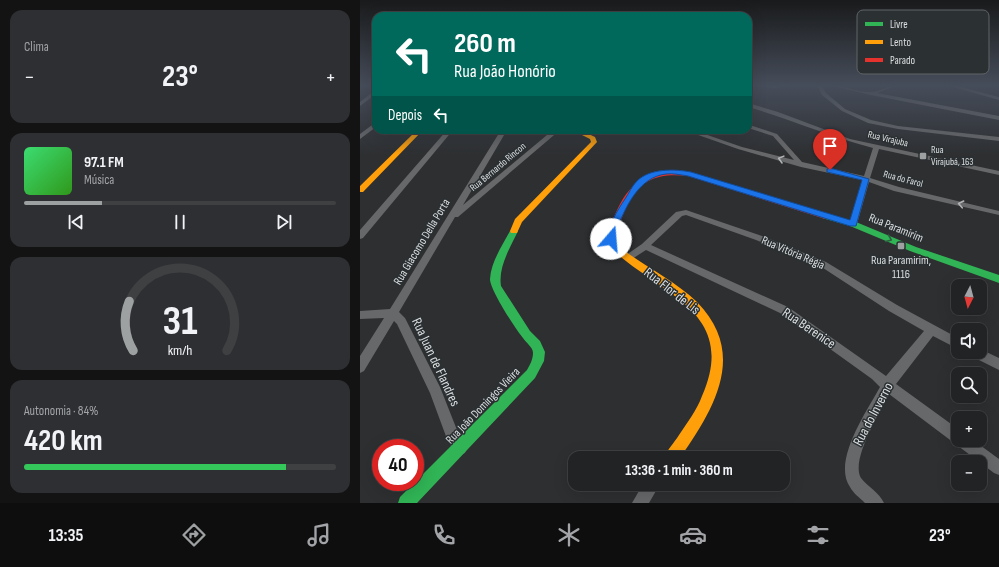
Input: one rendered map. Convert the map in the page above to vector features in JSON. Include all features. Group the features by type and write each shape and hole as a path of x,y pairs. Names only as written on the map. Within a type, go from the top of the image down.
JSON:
{"street":[{"name":"Rua Virajuba","path":"756,108 776,113 837,136 876,147 999,173"},
{"path":"841,108 866,121 897,128 999,139"},
{"path":"948,108 999,118"},
{"path":"360,137 372,127"},
{"path":"752,127 769,132 775,136 801,165"},
{"path":"360,190 416,134"},
{"path":"360,236 447,134"},
{"name":"Rua Giacomo Della Porta","path":"360,367 502,134"},
{"name":"Rua Bernardo Rincon","path":"451,218 552,134"},
{"name":"Rua João Domingos Vieira","path":"406,503 526,379 538,361 539,352 536,345 526,334 496,287 494,281 495,273 518,221 594,142 593,138 584,134"},
{"name":"Rua do Farol","path":"699,134 740,148 801,165 866,179 897,189 999,213"},
{"path":"853,224 876,147"},
{"name":"Rua Paramirim","path":"629,257 612,244 611,239 613,228 622,209 640,182 650,176 667,172 689,174 853,224 919,251 999,279"},
{"name":"Rua Vitória Régia","path":"629,257 645,246 679,214 686,212 765,240 823,264 871,295 951,340"},
{"name":"Rua Berenice","path":"645,246 784,310 870,370 951,433"},
{"name":"Rua Flor de Lis","path":"629,257 692,303 708,322 717,340 718,365 714,387 676,451"},
{"path":"360,315 393,313"},
{"name":"Rua Juan de Flandres","path":"393,313 401,321 407,332 436,391 452,434 460,448"},
{"name":"Rua do Inverno","path":"876,503 855,482 851,469 854,451 887,384 931,330"},
{"path":"987,358 999,364"},
{"path":"970,447 999,468"},
{"path":"640,503 648,491"}],"traffic: fast":[{"path":"825,216 853,224 913,249 999,279"},
{"path":"406,503 531,374 538,361 539,352 536,345 526,334 496,287 495,281 498,266 514,231"}],"traffic: slow":[{"path":"360,190 416,134"},
{"path":"514,231 518,221 594,142 593,138 584,134"},
{"path":"612,233 612,244 619,251 675,290 693,305 709,324 717,343 718,363 714,383 696,422 676,451"}],"traffic: jam":[{"path":"612,233 617,218 630,194 647,178 659,174 689,174 825,216"}],"place":[{"name":"Rua Virajubá, 163","path":"923,156"},
{"name":"Rua Paramirim, 1116","path":"901,246"}],"route":[{"path":"611,239 611,232 622,209 640,182 650,176 667,172 689,174 853,224 862,187 866,179 830,170"}]}
